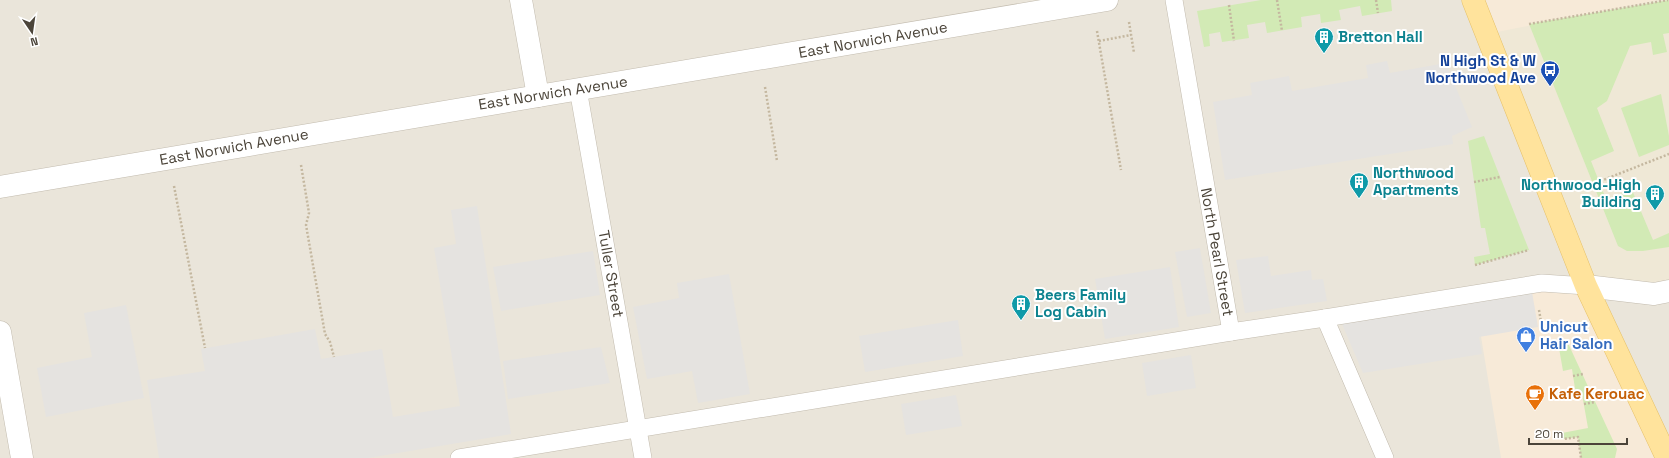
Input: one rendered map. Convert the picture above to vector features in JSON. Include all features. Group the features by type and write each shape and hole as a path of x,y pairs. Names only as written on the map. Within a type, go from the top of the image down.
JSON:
{"main road":[{"path":"1473,0 1586,286 1666,458"}],"street":[{"path":"521,0 538,96"},
{"name":"East Norwich Avenue","path":"0,187 1107,0"},
{"path":"1586,286 1654,294 1669,291"},
{"path":"0,332 22,458"}],"lane":[{"name":"North Pearl Street","path":"1174,0 1231,332 1542,283 1586,286"},
{"name":"Tuller Street","path":"578,89 643,458"},
{"path":"1325,318 1385,458"},
{"path":"459,458 1231,332"}],"path":[{"path":"1277,0 1282,31"},
{"path":"1376,0 1378,13"},
{"path":"1529,24 1668,0"},
{"path":"1229,5 1234,41"},
{"path":"1129,22 1134,53"},
{"path":"1096,27 1121,170"},
{"path":"1099,41 1131,35"},
{"path":"764,81 777,161"},
{"path":"1593,184 1669,154"},
{"path":"300,160 309,213 306,225 325,334 330,342 334,358"},
{"path":"1474,182 1500,177"},
{"path":"173,181 205,348"},
{"path":"1476,265 1529,250"},
{"path":"1573,376 1583,374"},
{"path":"1584,404 1595,402"},
{"path":"1562,433 1563,439 1578,437 1581,458"}],"shaded area":[{"path":"0,0 1473,0 1669,291 1669,458 0,458"},
{"path":"1473,0 1669,0 1586,287 1667,458 1501,458 1474,294 1585,286"},
{"path":"1658,0 1669,0 1669,291 1586,286 1487,34"},
{"path":"1387,61 1390,73 1446,63 1472,127 1452,136 1453,144 1225,180 1213,102 1252,95 1250,83 1289,76 1292,91 1368,78 1366,65"},
{"path":"477,206 511,434 368,458 159,458 147,380 205,371 201,349 315,329 321,359 382,349 393,417 460,406 434,248 456,244 451,210"},
{"path":"1200,248 1211,313 1187,317 1175,252"},
{"path":"593,251 600,295 501,311 493,267"},
{"path":"1268,256 1271,276 1311,270 1312,280 1323,279 1327,301 1245,313 1236,260"},
{"path":"1170,267 1179,327 1105,339 1095,279"},
{"path":"729,274 750,394 698,403 692,371 647,379 633,307 679,298 677,283"},
{"path":"1532,292 1538,327 1479,337 1482,354 1363,373 1342,324"},
{"path":"126,305 144,398 46,417 37,368 92,357 84,313"},
{"path":"958,320 963,356 865,372 859,336"},
{"path":"601,347 610,383 508,399 503,361"},
{"path":"1191,355 1196,388 1147,396 1142,363"},
{"path":"956,395 962,426 906,435 901,404"}],"green space":[{"path":"1261,0 1391,0 1392,11 1362,16 1360,6 1339,10 1341,20 1321,23 1320,14 1301,17 1302,27 1267,33 1265,22 1247,25 1249,38 1222,42 1220,32 1209,34 1210,46 1204,47 1197,11"},
{"path":"1669,0 1669,33 1663,34 1667,52 1653,55 1651,42 1630,46 1607,101 1597,108 1614,151 1591,161 1606,199 1632,190 1653,240 1669,233 1669,247 1643,251 1627,251 1618,246 1529,24"},
{"path":"1661,94 1669,136 1669,145 1639,157 1621,108"},
{"path":"1484,136 1529,250 1475,265 1474,257 1490,254 1485,228 1481,228 1468,141"},
{"path":"1567,341 1617,449 1615,458 1581,458 1578,437 1563,439 1562,433 1588,428 1582,394 1576,395 1572,369 1563,371 1559,348"}],"place":[{"name":"Bretton Hall","path":"1324,54"},
{"name":"N High St & W Northwood Ave","path":"1550,87"},
{"name":"Northwood Apartments","path":"1359,199"},
{"name":"Northwood-High Building","path":"1655,211"},
{"name":"Beers Family Log Cabin","path":"1021,321"},
{"name":"Unicut Hair Salon","path":"1526,353"},
{"name":"Kafe Kerouac","path":"1535,411"}]}
